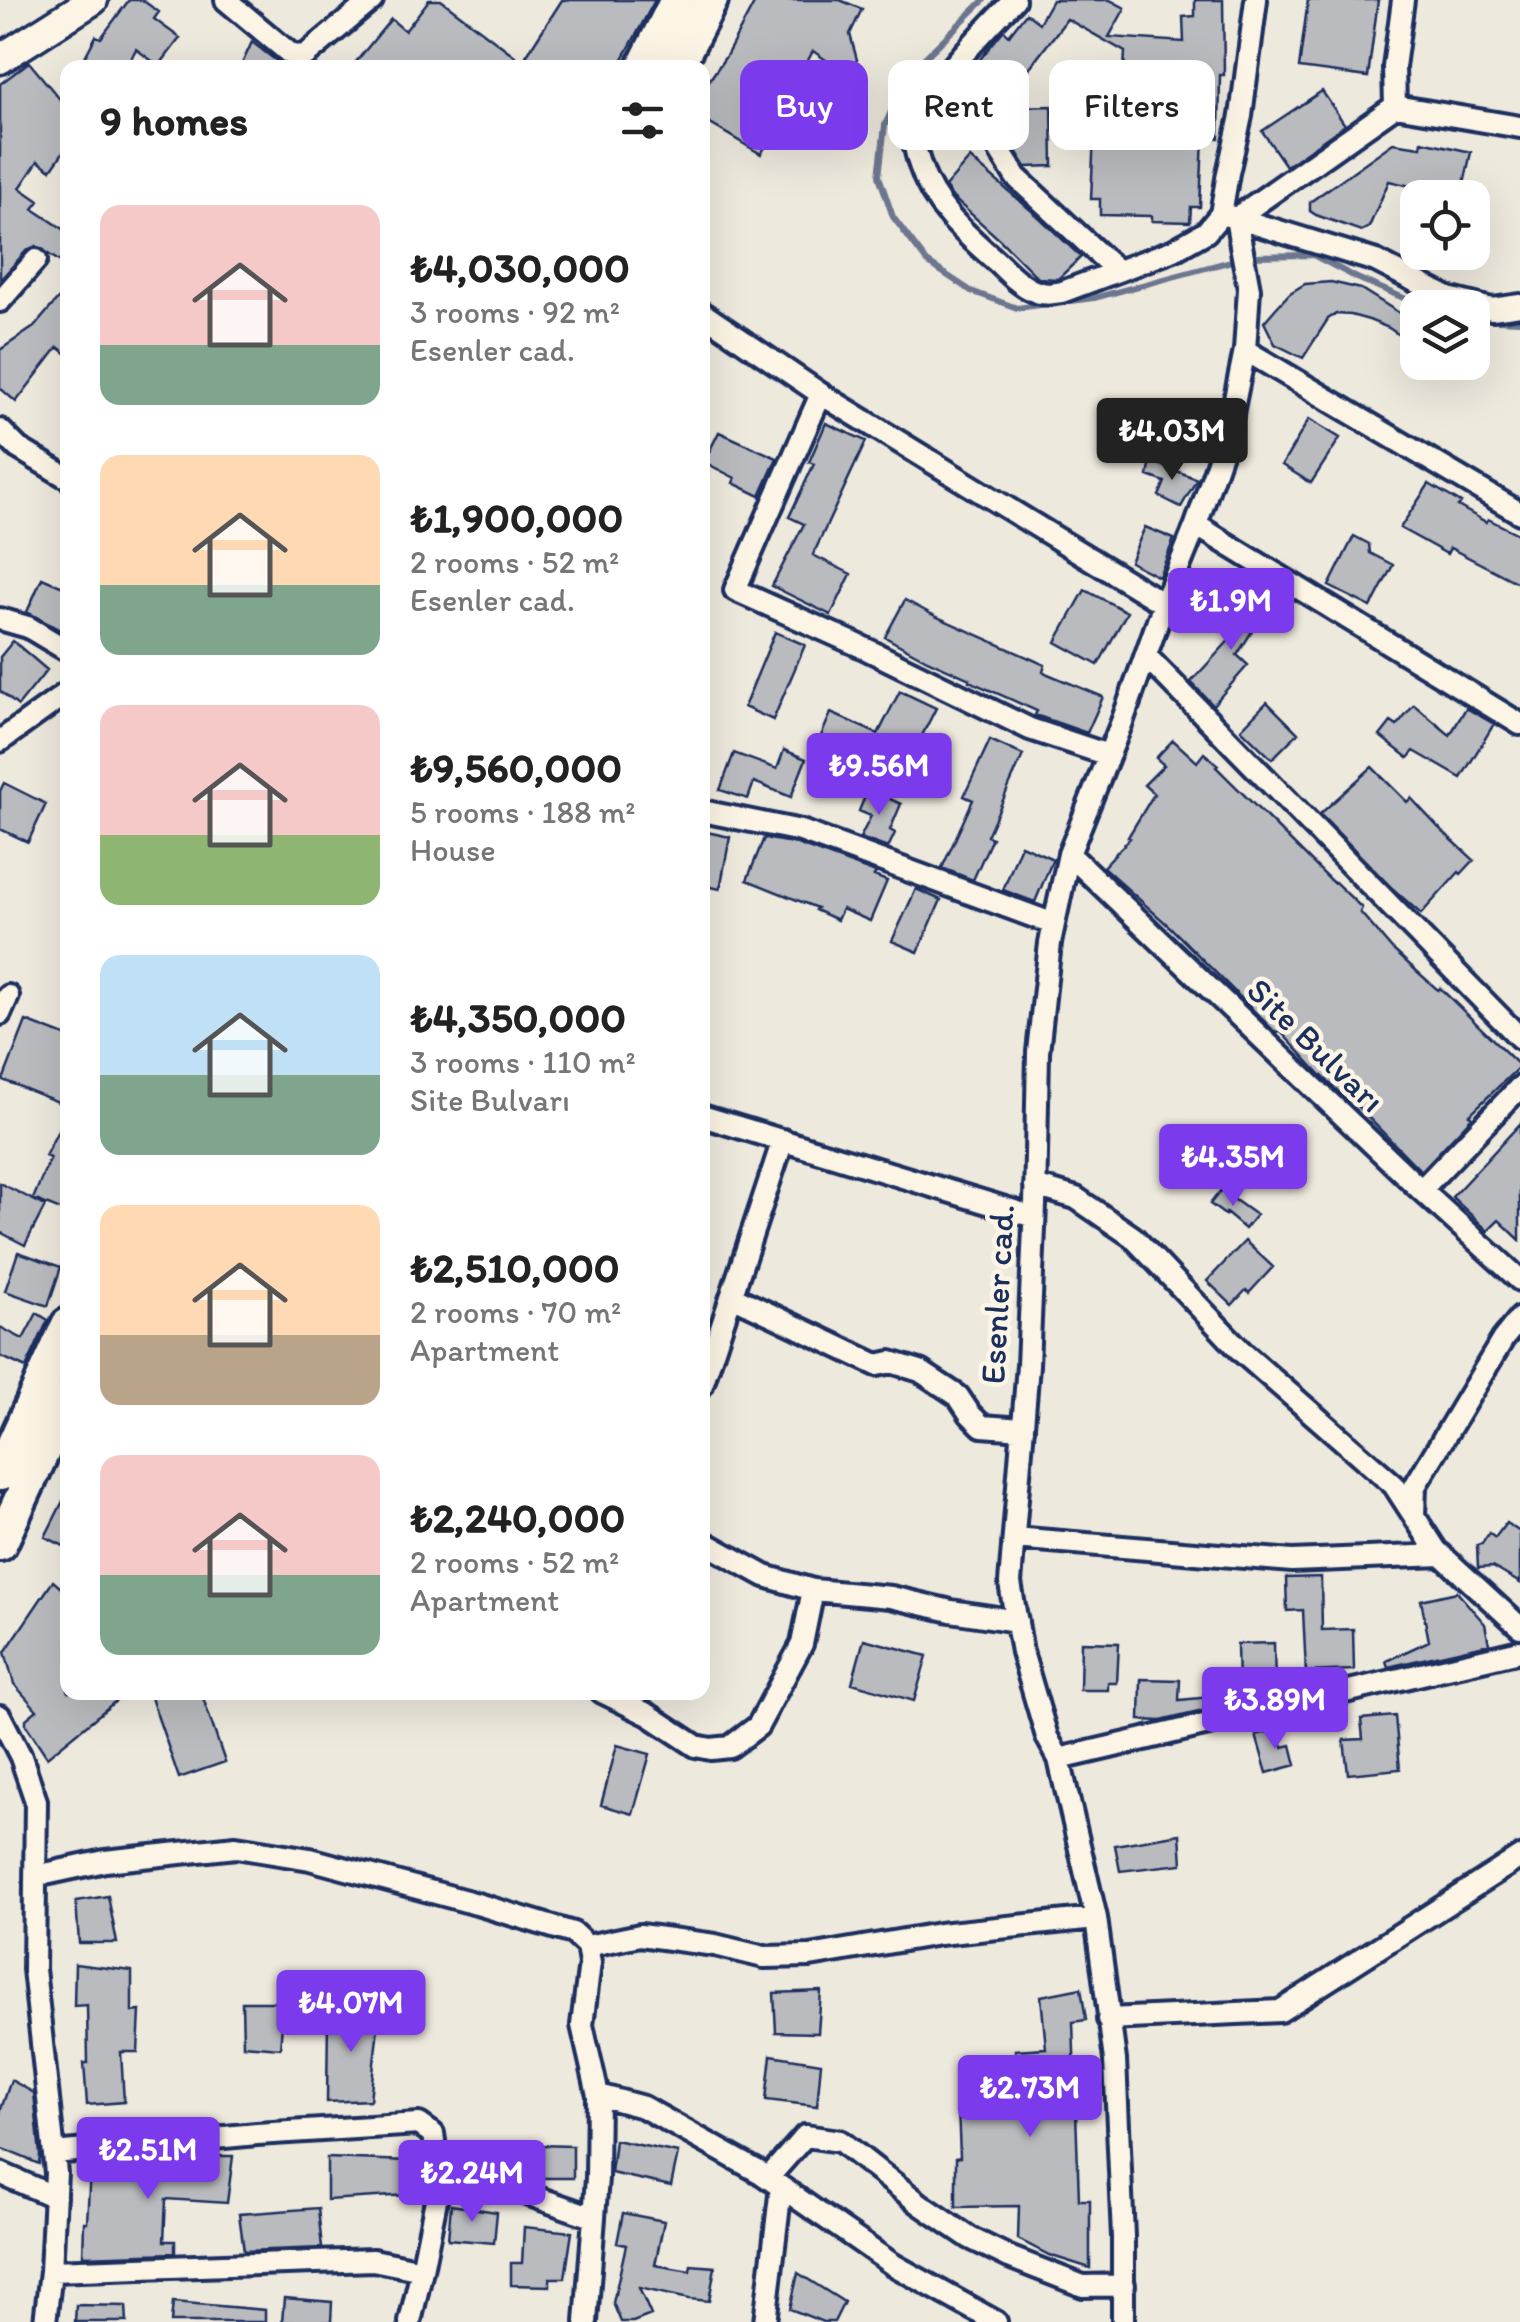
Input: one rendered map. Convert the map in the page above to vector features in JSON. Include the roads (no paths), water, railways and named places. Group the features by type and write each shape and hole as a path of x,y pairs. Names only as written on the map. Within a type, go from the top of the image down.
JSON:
{"main road":[{"path":"646,60 677,0"},
{"path":"680,60 712,0"},
{"path":"0,1474 60,1343"},
{"path":"0,1544 59,1440"}],"street":[{"path":"226,0 293,56 306,55 372,0"},
{"path":"1014,0 926,101 914,132 916,154 933,196 957,225 1030,290 1062,292 1174,250 1396,106 1520,128"},
{"name":"Esenler cad.","path":"1123,2322 1115,2060 1096,1918 1059,1759 1047,1737 1022,1652 1010,1583 1034,1217 1038,1052 1054,924 1069,854 1228,433 1245,350 1249,289 1228,216 1228,173 1241,116 1256,0"},
{"path":"1396,106 1394,67 1403,0"},
{"path":"0,59 85,2"},
{"path":"999,150 1016,177 1117,272"},
{"path":"1228,216 1376,261 1448,298 1492,309 1520,305"},
{"path":"0,300 36,260"},
{"path":"710,319 821,394 1164,604"},
{"path":"1245,350 1520,513"},
{"path":"821,394 734,590 1030,728 1108,756"},
{"path":"0,430 18,448 60,473"},
{"path":"1196,525 1520,724"},
{"path":"0,618 28,627 60,646"},
{"path":"1146,656 1520,1038"},
{"path":"0,740 60,698"},
{"path":"710,813 801,830 1054,924"},
{"name":"Site Bulvarı","path":"1069,854 1420,1190 1520,1280"},
{"path":"1420,1190 1520,1087"},
{"path":"710,1118 1034,1217"},
{"path":"710,1361 782,1140"},
{"path":"1035,1186 1076,1198 1134,1237 1243,1354 1394,1486 1442,1555 1520,1627"},
{"path":"732,1296 877,1365 891,1362 920,1371 958,1396 982,1426 1022,1429"},
{"path":"1414,1516 1415,1486 1502,1339 1518,1326"},
{"path":"1014,1538 1292,1560 1442,1555"},
{"path":"710,1545 765,1576 813,1590 891,1596 1016,1621"},
{"path":"618,1700 696,1746 730,1747 758,1726 794,1660 802,1644 813,1590"},
{"path":"1059,1759 1520,1651"},
{"path":"0,1716 21,1757 36,1801 34,1968 56,2173 45,2322"},
{"path":"36,1876 105,1861 236,1847 310,1859 476,1904 572,1934 587,1946 590,1963 582,2024 598,2095 597,2178 586,2322"},
{"path":"1108,2019 1280,2011 1520,1857"},
{"path":"587,1946 640,1935 715,1945 764,1957 810,1956 939,1934 1096,1918"},
{"path":"598,2095 643,2107 774,2182 892,2264 996,2322"},
{"path":"54,2153 418,2124 433,2134 437,2163 592,2217"},
{"path":"765,2322 774,2182 805,2136 840,2141 920,2204 970,2238 1009,2257 1083,2286 1124,2285"},
{"path":"410,2322 444,2165"},
{"path":"0,2173 55,2196"},
{"path":"51,2271 373,2260 422,2270"}],"waterway":[{"path":"984,0 908,74 885,125 879,176 893,217 927,262 971,291 1017,308 1094,298 1250,256 1313,255 1400,296"},
{"path":"1490,320 1520,321"}]}
